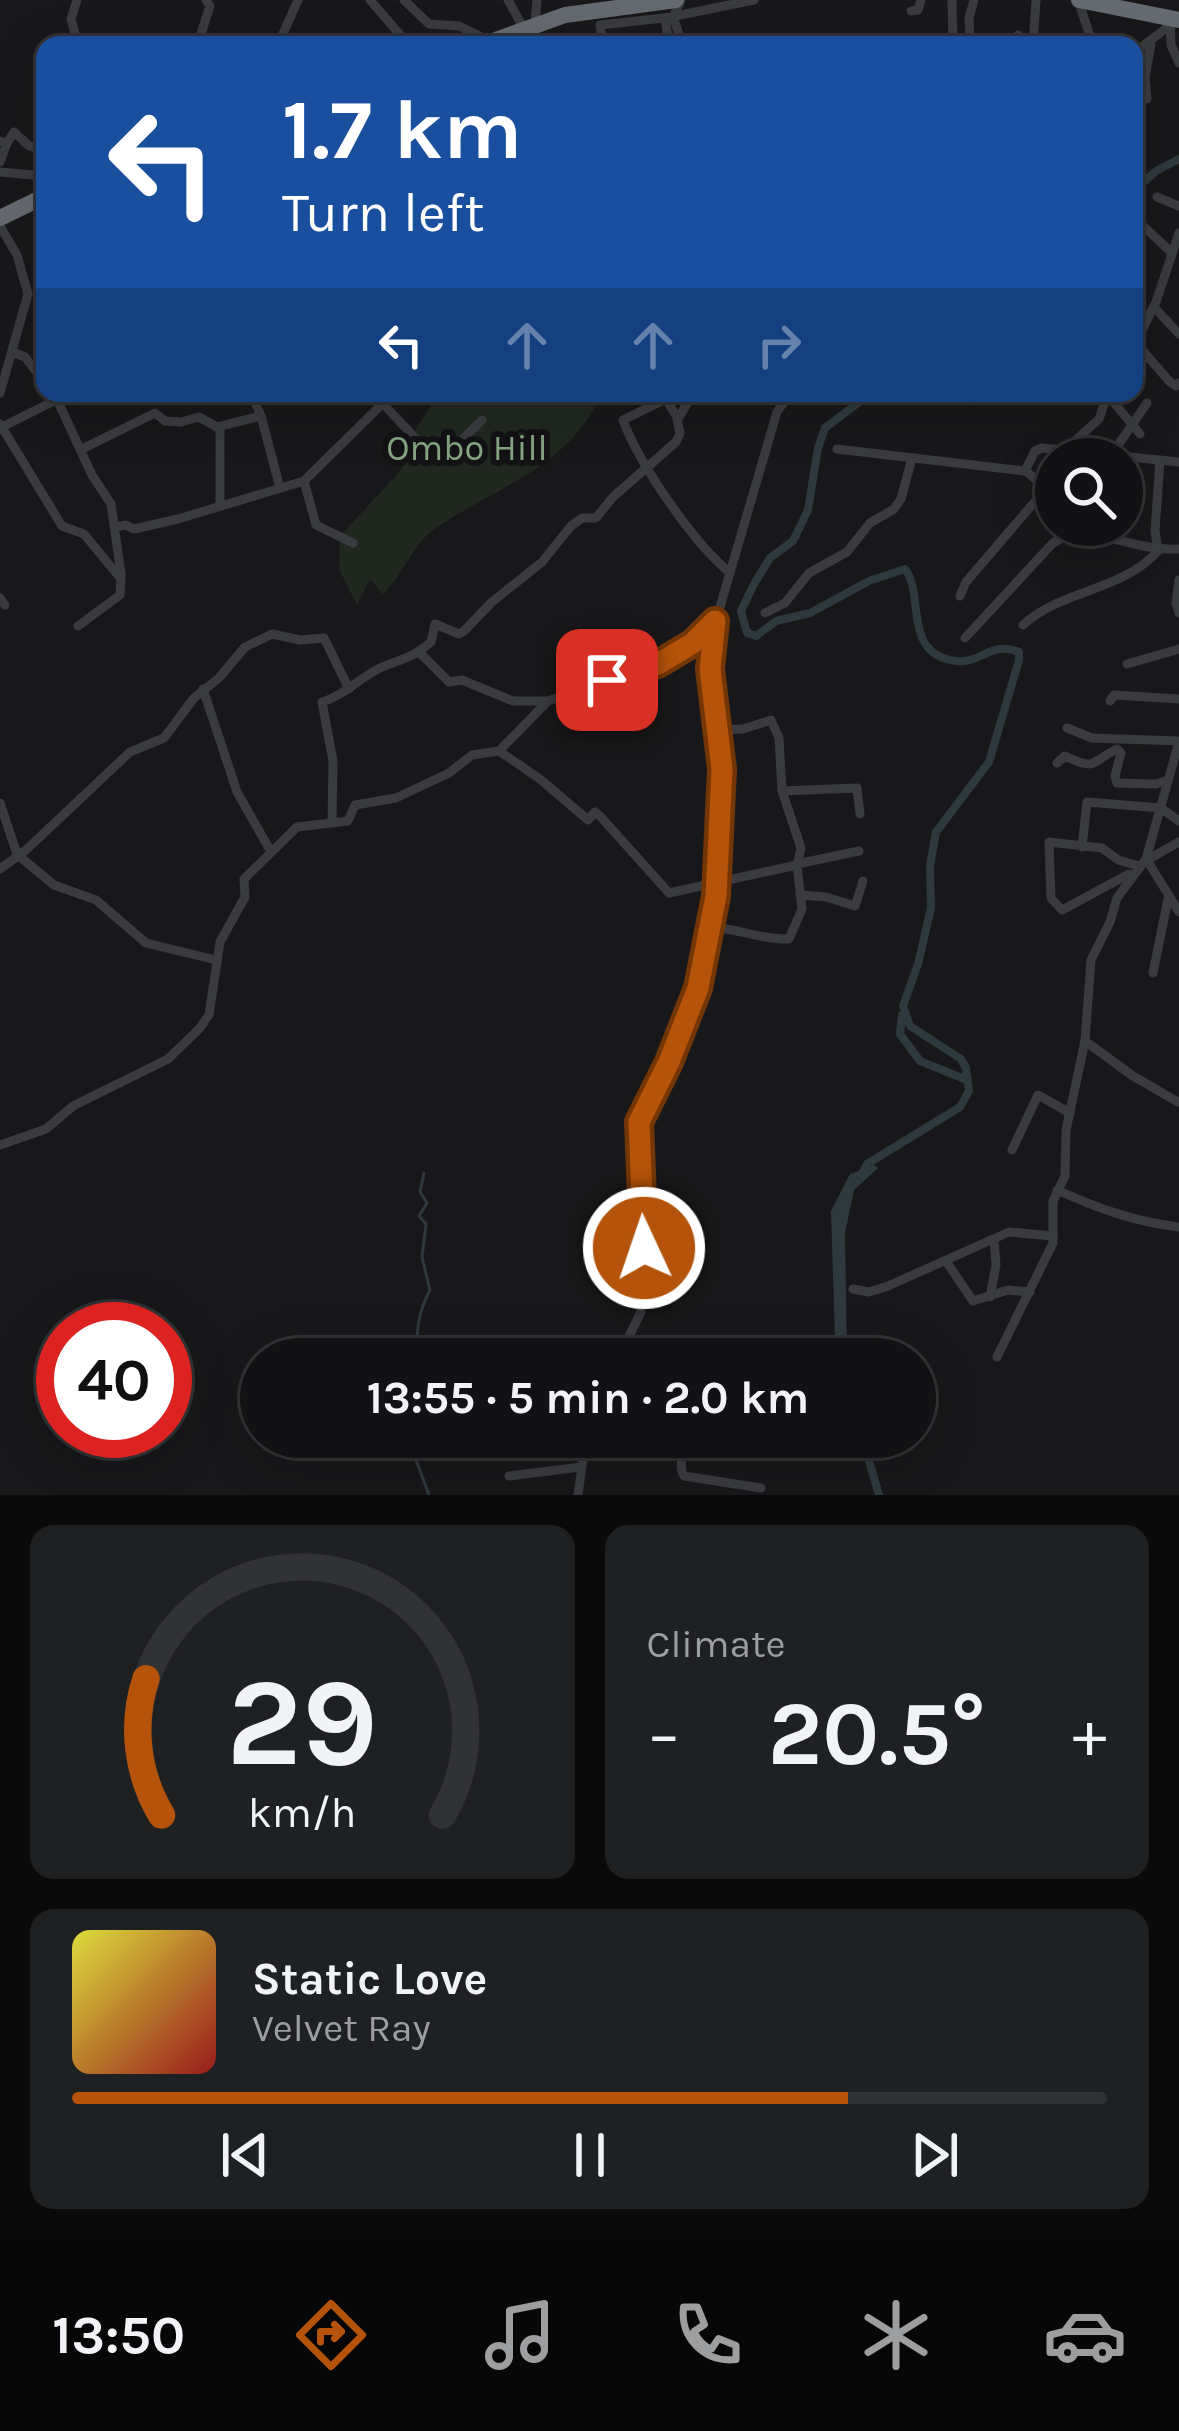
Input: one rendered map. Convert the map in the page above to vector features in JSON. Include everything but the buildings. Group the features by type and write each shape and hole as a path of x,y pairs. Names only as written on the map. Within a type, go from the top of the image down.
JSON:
{"highway":[{"path":"1078,0 1164,16"},
{"path":"521,32 572,6 600,17 674,10"},
{"path":"0,222 36,201"}],"street":[{"path":"75,36 71,21 77,0"},
{"path":"200,36 211,6 206,0"},
{"path":"282,36 298,0"},
{"path":"370,0 401,36"},
{"path":"404,0 429,24 460,26 475,36"},
{"path":"508,0 521,32"},
{"path":"521,32 537,0"},
{"path":"674,10 754,0"},
{"path":"911,11 918,10 921,0"},
{"path":"952,0 953,36"},
{"path":"970,36 974,0"},
{"path":"1034,36 1036,0"},
{"path":"1078,0 1089,34"},
{"path":"1147,99 1151,44 1164,16"},
{"path":"1164,16 1179,63"},
{"path":"600,17 602,36"},
{"path":"1143,48 1151,44"},
{"path":"36,148 14,132 3,142 0,167 36,174"},
{"path":"1157,197 1179,206"},
{"path":"0,222 28,289 0,393"},
{"path":"1143,226 1174,255"},
{"path":"1143,328 1179,233"},
{"path":"1154,307 1179,334"},
{"path":"1,335 36,371"},
{"path":"1143,353 1172,384 1179,382"},
{"path":"45,402 1,426 62,526 84,534 121,579"},
{"path":"59,402 92,475 111,504 121,579 119,595 78,626"},
{"path":"255,402 280,488"},
{"path":"659,402 624,418 646,467 729,572"},
{"path":"332,822 333,761 322,702 379,669 408,660 431,642 435,624 462,633 527,576 571,526 580,519 596,518 676,442 680,433 668,402"},
{"path":"677,419 687,402"},
{"path":"628,1338 641,1312 644,1248 639,1122 686,1021 712,927 722,769 710,669 715,621 784,402"},
{"path":"1084,438 1099,419 1104,402"},
{"path":"1113,402 1140,434"},
{"path":"1122,438 1147,403"},
{"path":"114,527 148,526 304,481 382,404 417,440 444,458 482,420"},
{"path":"82,449 155,413 165,421 199,417 220,427 260,416"},
{"path":"220,427 220,506"},
{"path":"837,448 1026,471 1035,478"},
{"path":"1026,471 1035,453"},
{"path":"765,613 785,602 808,573 847,552 872,521 897,506 912,458"},
{"path":"1143,458 1179,461"},
{"path":"1023,625 1039,610 1143,568 1157,551 1160,460"},
{"path":"304,481 316,524 352,543"},
{"path":"961,596 963,586 1035,503"},
{"path":"965,638 1049,546"},
{"path":"1143,546 1157,551 1179,549"},
{"path":"1179,580 1179,613"},
{"path":"419,652 450,682 462,680 513,701 548,701 658,664 693,643 715,621"},
{"path":"0,869 125,756 166,736 245,646 272,634 326,639 349,689"},
{"path":"1127,664 1179,649"},
{"path":"203,689 237,792 270,850"},
{"path":"1110,701 1114,695 1179,699"},
{"path":"0,1131 3,1143 46,1129 73,1106 168,1059 209,1018 215,960 223,934 245,897 244,879 299,826 349,820 356,805 388,801 444,776 472,755 499,751 548,701"},
{"path":"712,927 790,939 802,909 797,865 800,842 782,791 772,721 718,730"},
{"path":"998,1357 998,1349 1045,1265 1053,1236 1053,1201 1062,1188 1070,1113 1085,1041 1090,964 1117,898 1141,865 1179,741 1094,738 1067,728"},
{"path":"1057,763 1065,755 1087,766 1099,764 1117,748 1121,755 1117,783 1168,780"},
{"path":"499,751 532,772 588,820 595,812 600,816 668,892 859,851"},
{"path":"782,791 857,788 860,814"},
{"path":"0,802 19,856 54,885 82,892 146,943 215,960"},
{"path":"1082,847 1087,802 1161,808 1179,820"},
{"path":"1179,842 1141,865 1094,896 1060,909 1051,898 1049,842 1102,848 1118,860 1141,865 1179,912"},
{"path":"800,896 826,897 854,906 862,881"},
{"path":"1153,973 1168,899"},
{"path":"1085,1041 1178,1102"},
{"path":"1012,1150 1039,1094 1070,1113"},
{"path":"1062,1188 1139,1222 1179,1228"},
{"path":"853,1289 881,1289 1015,1230 1053,1236"},
{"path":"990,1297 996,1265 994,1240"},
{"path":"946,1262 972,1300 1008,1290 1030,1292"},
{"path":"578,1495 582,1458"},
{"path":"682,1458 684,1476 761,1488"},
{"path":"509,1476 581,1467"}],"green space":[{"name":"Ombo Hill","path":"433,402 597,402 571,440 552,457 436,528 383,594 370,579 357,605 339,569 340,536 401,470 414,432"}],"shaded area":[{"path":"874,1165 878,1168 854,1190 845,1233 847,1338 835,1338 831,1211 850,1174"}],"waterway":[{"path":"1143,183 1179,159"},
{"path":"859,402 825,428 808,510 793,541 770,558 741,611 747,633 756,636 776,621 810,613 869,581 905,569 928,648 956,661 994,650 1019,652 989,762 936,832 930,866 931,908 903,1006 910,1026 961,1059 969,1091 960,1107 867,1164 861,1176"},
{"path":"902,1015 900,1034 920,1061 967,1080"},
{"path":"417,1338 430,1290 422,1257 426,1224 419,1216 427,1203 420,1192 424,1173"},
{"path":"415,1458 429,1495"},
{"path":"868,1458 879,1495"}],"route":[{"path":"607,680 658,664 693,643 715,621 710,669 722,769 716,896 698,988 639,1122 644,1248"}]}
